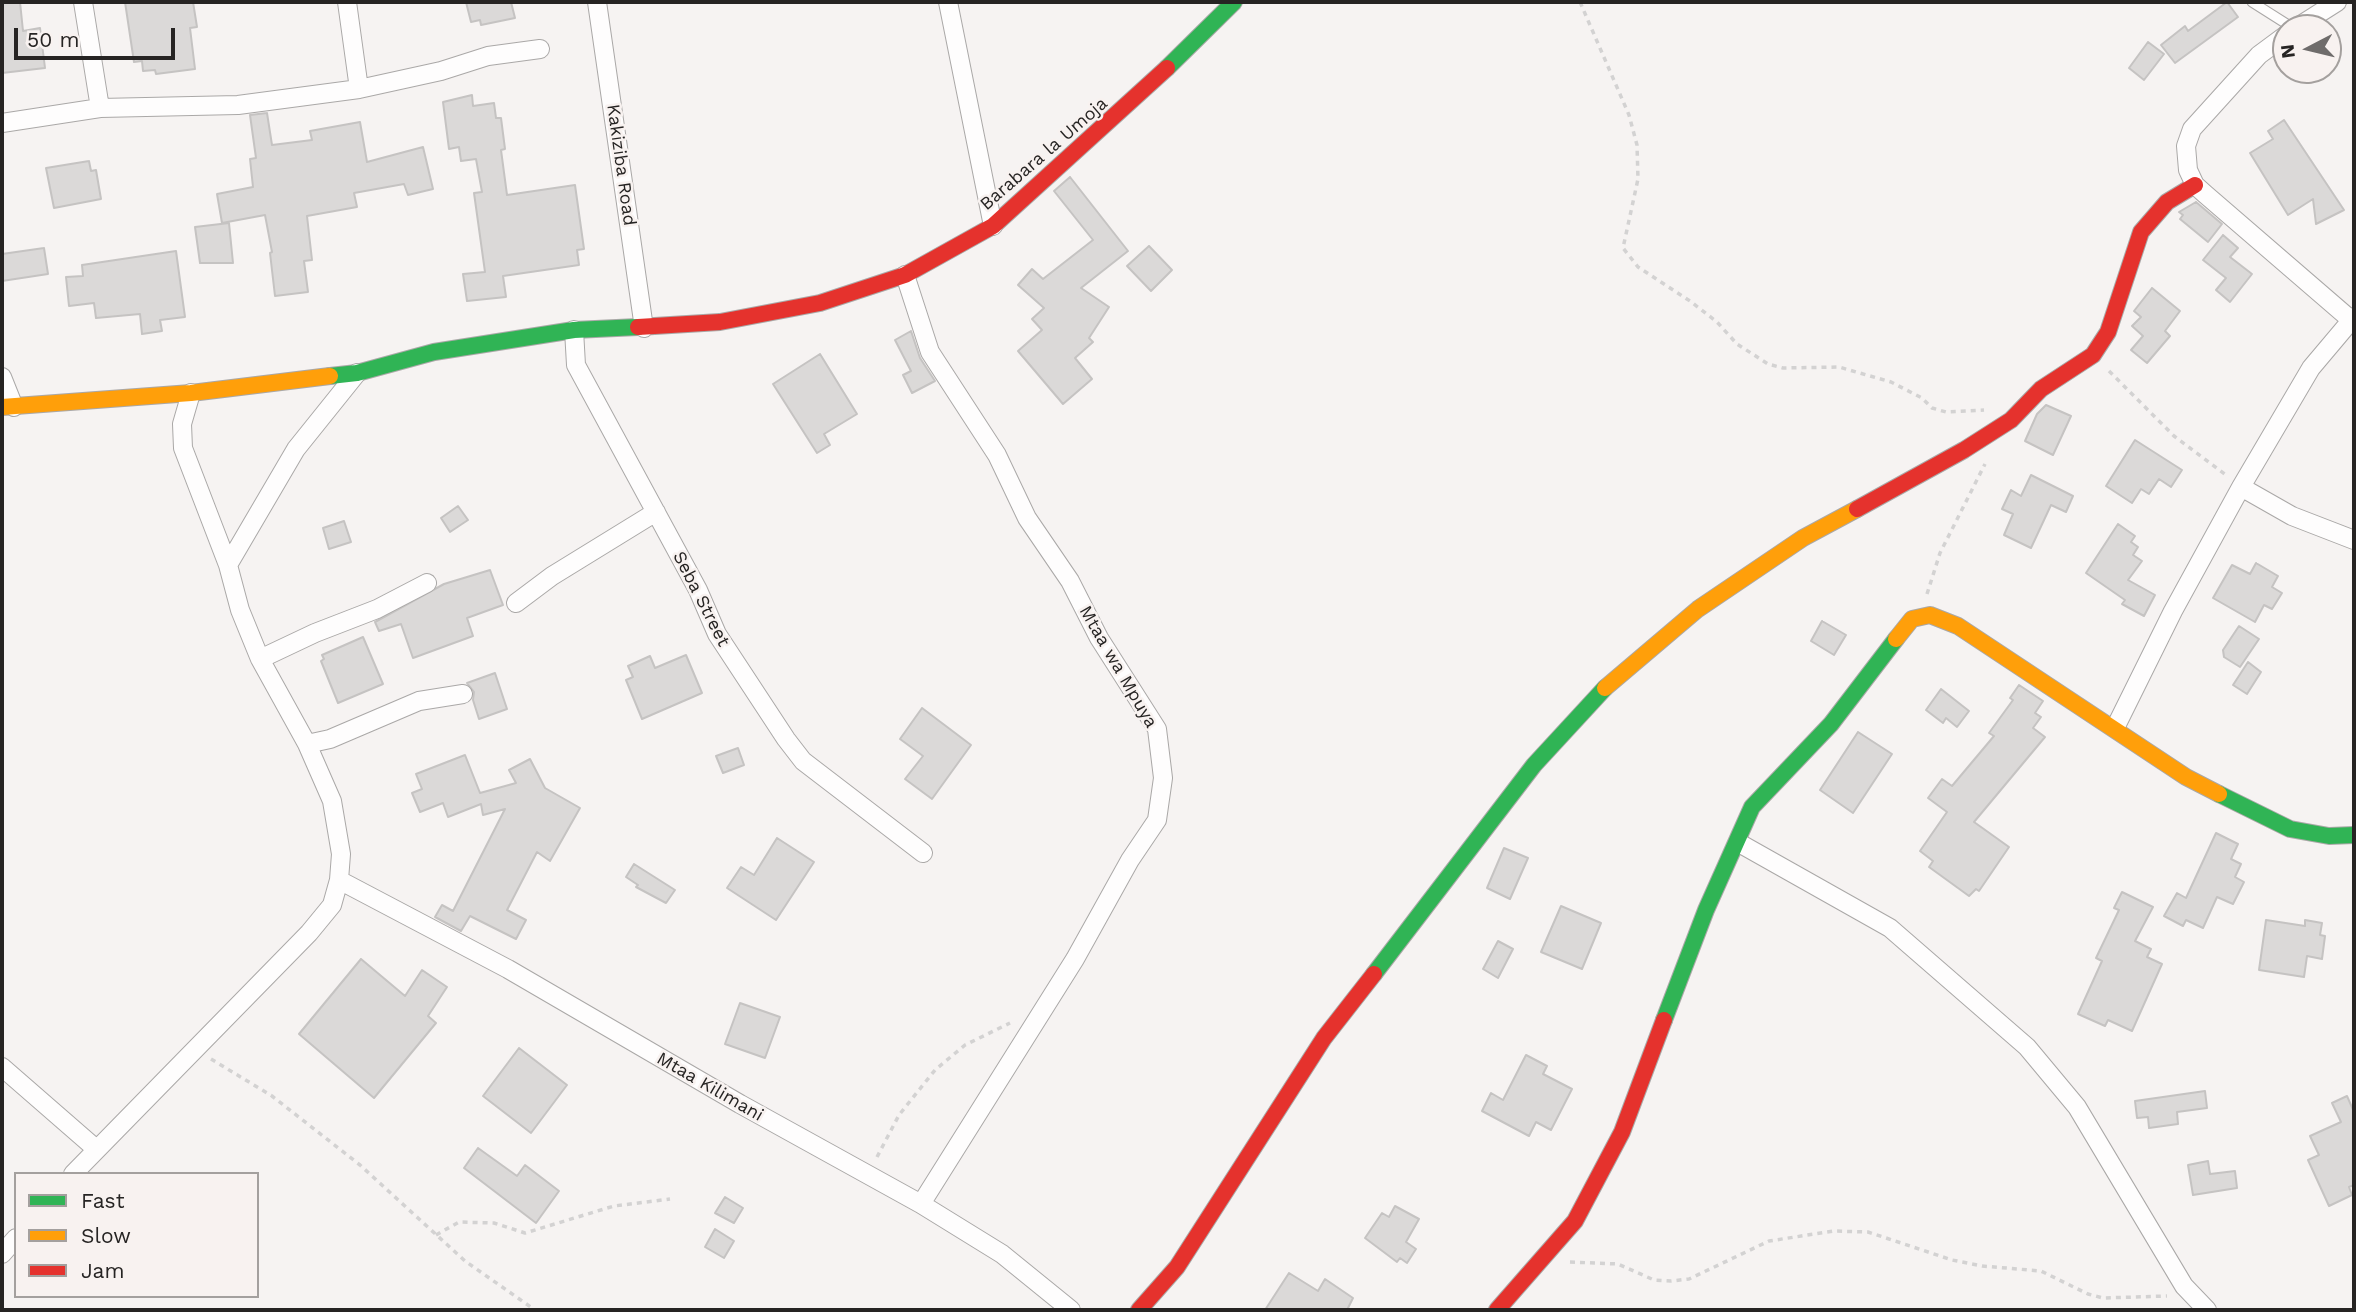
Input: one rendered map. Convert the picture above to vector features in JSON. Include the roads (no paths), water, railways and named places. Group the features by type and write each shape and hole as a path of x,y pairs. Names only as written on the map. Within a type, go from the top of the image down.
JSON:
{"street":[{"path":"83,2 100,108"},
{"path":"347,2 359,89"},
{"name":"Kakiziba Road","path":"597,2 644,328"},
{"path":"948,2 993,226"},
{"name":"Barabara la Umoja","path":"8,407 191,393 357,373 434,352 574,330 720,322 820,303 905,275 993,226 1127,107 1234,2"},
{"path":"2318,14 2337,2"},
{"path":"2115,728 2173,611 2241,486 2311,368 2353,319 2195,185 2186,159 2186,146 2192,128 2259,55 2272,45"},
{"path":"2,123 100,108 238,105 359,89 441,71 488,56 540,50"},
{"path":"1139,1310 1177,1267 1324,1038 1534,765 1616,676 1698,609 1803,538 1964,450 2011,420 2041,389 2093,355 2108,332 2141,232 2167,202 2195,185"},
{"name":"Mtaa wa Mpuya","path":"905,275 930,352 996,455 1027,518 1070,581 1099,638 1157,729 1163,778 1157,820 1130,860 1075,959 920,1204"},
{"name":"Seba Street","path":"574,330 576,365 698,590 717,634 803,761 922,853"},
{"path":"228,565 296,449 357,373"},
{"path":"2,377 8,407"},
{"path":"75,1172 95,1148 309,933 332,905 339,880 341,854 332,800 307,744 260,659 240,610 228,565 183,448 182,424 191,393"},
{"path":"2241,486 2292,516 2354,540"},
{"path":"516,603 552,576 656,512"},
{"path":"260,659 314,633 377,609 427,583"},
{"path":"1497,1310 1575,1221 1622,1132 1706,910 1752,807 1831,724 1904,626 1921,616 1936,616 1958,626 2186,777 2290,829 2329,836 2354,835"},
{"path":"307,744 330,739 419,701 463,694"},
{"path":"1738,843 1890,928 2027,1047 2077,1107 2184,1286 2202,1305"},
{"name":"Mtaa Kilimani","path":"339,880 508,969 920,1204 1002,1254 1071,1310"},
{"path":"2,1067 95,1148"},
{"path":"2,1254 14,1240"}],"lane":[{"path":"2252,2 2272,14"}]}
